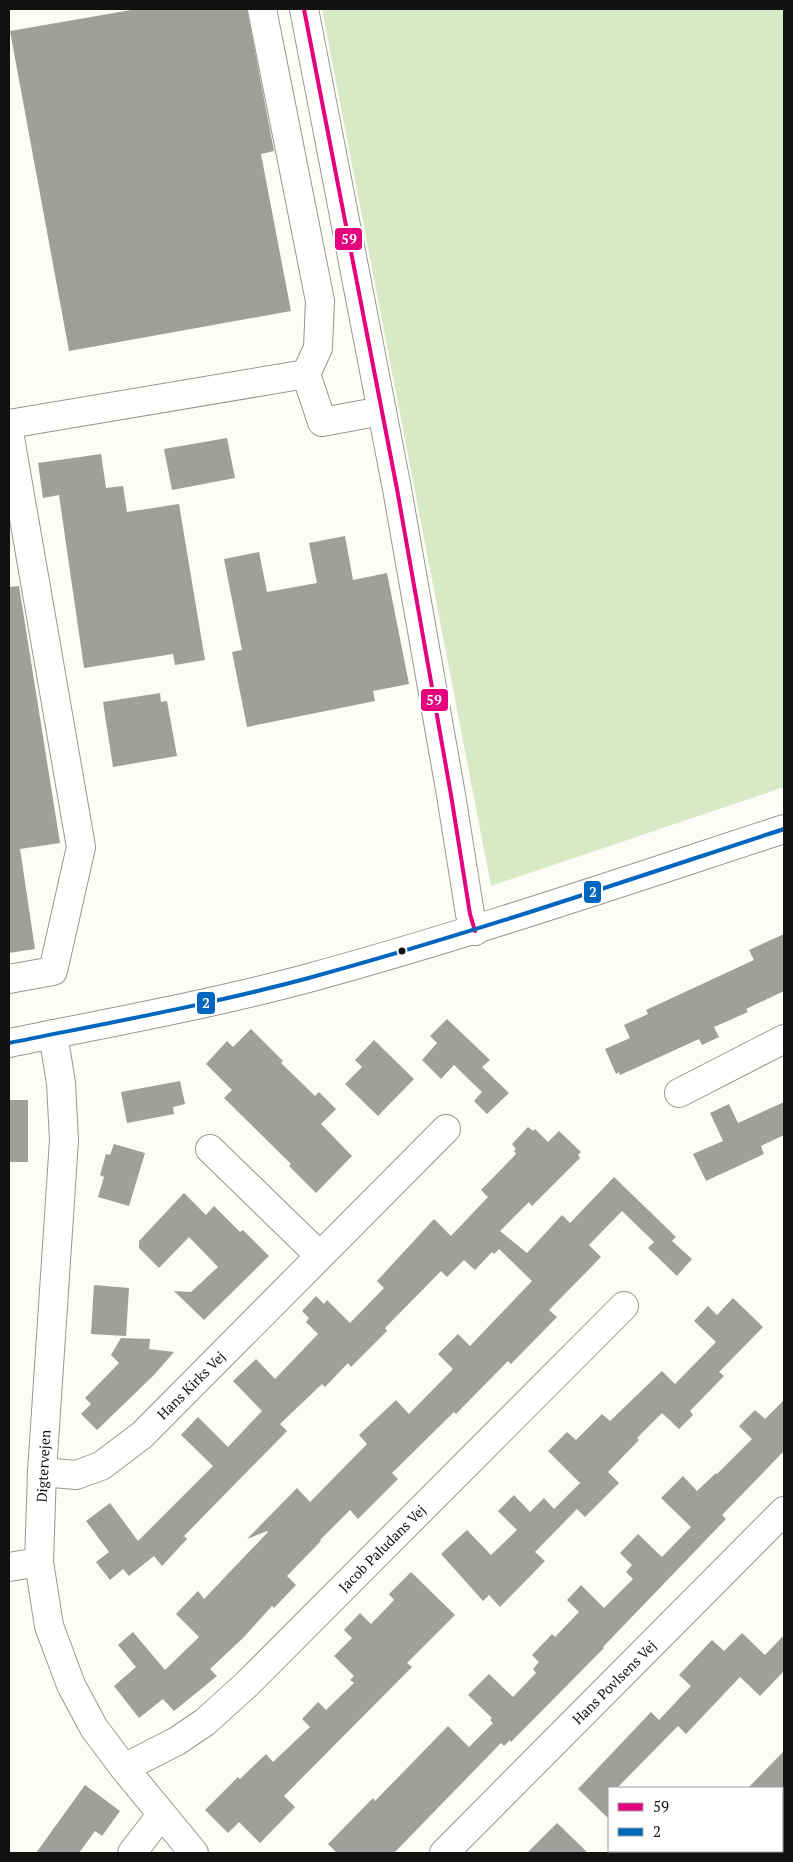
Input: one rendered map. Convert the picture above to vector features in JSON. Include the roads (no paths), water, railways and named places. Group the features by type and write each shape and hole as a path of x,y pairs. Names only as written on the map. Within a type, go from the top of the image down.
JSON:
{"street":[{"path":"262,9 320,301 318,348 306,374 322,422 382,411"},
{"path":"304,9 382,411 451,795 470,914 475,931"},
{"path":"9,424 306,374"},
{"path":"9,432 81,847 53,971 9,979"},
{"path":"9,1043 184,1009 304,979 475,931 784,829"},
{"name":"Digtervejen","path":"53,1034 61,1083 64,1159 42,1472 39,1562 49,1626 71,1684 94,1728 161,1815 194,1853"},
{"path":"680,1093 784,1038"},
{"name":"Hans Kirks Vej","path":"42,1472 76,1475 101,1466 142,1435 446,1129"},
{"path":"210,1149 319,1255"},
{"name":"Jacob Paludans Vej","path":"124,1768 191,1732 205,1722 247,1684 624,1306"},
{"name":"Hans Povlsens Vej","path":"444,1853 784,1510"},
{"path":"9,1567 39,1562"},
{"path":"132,1853 161,1815"}]}
